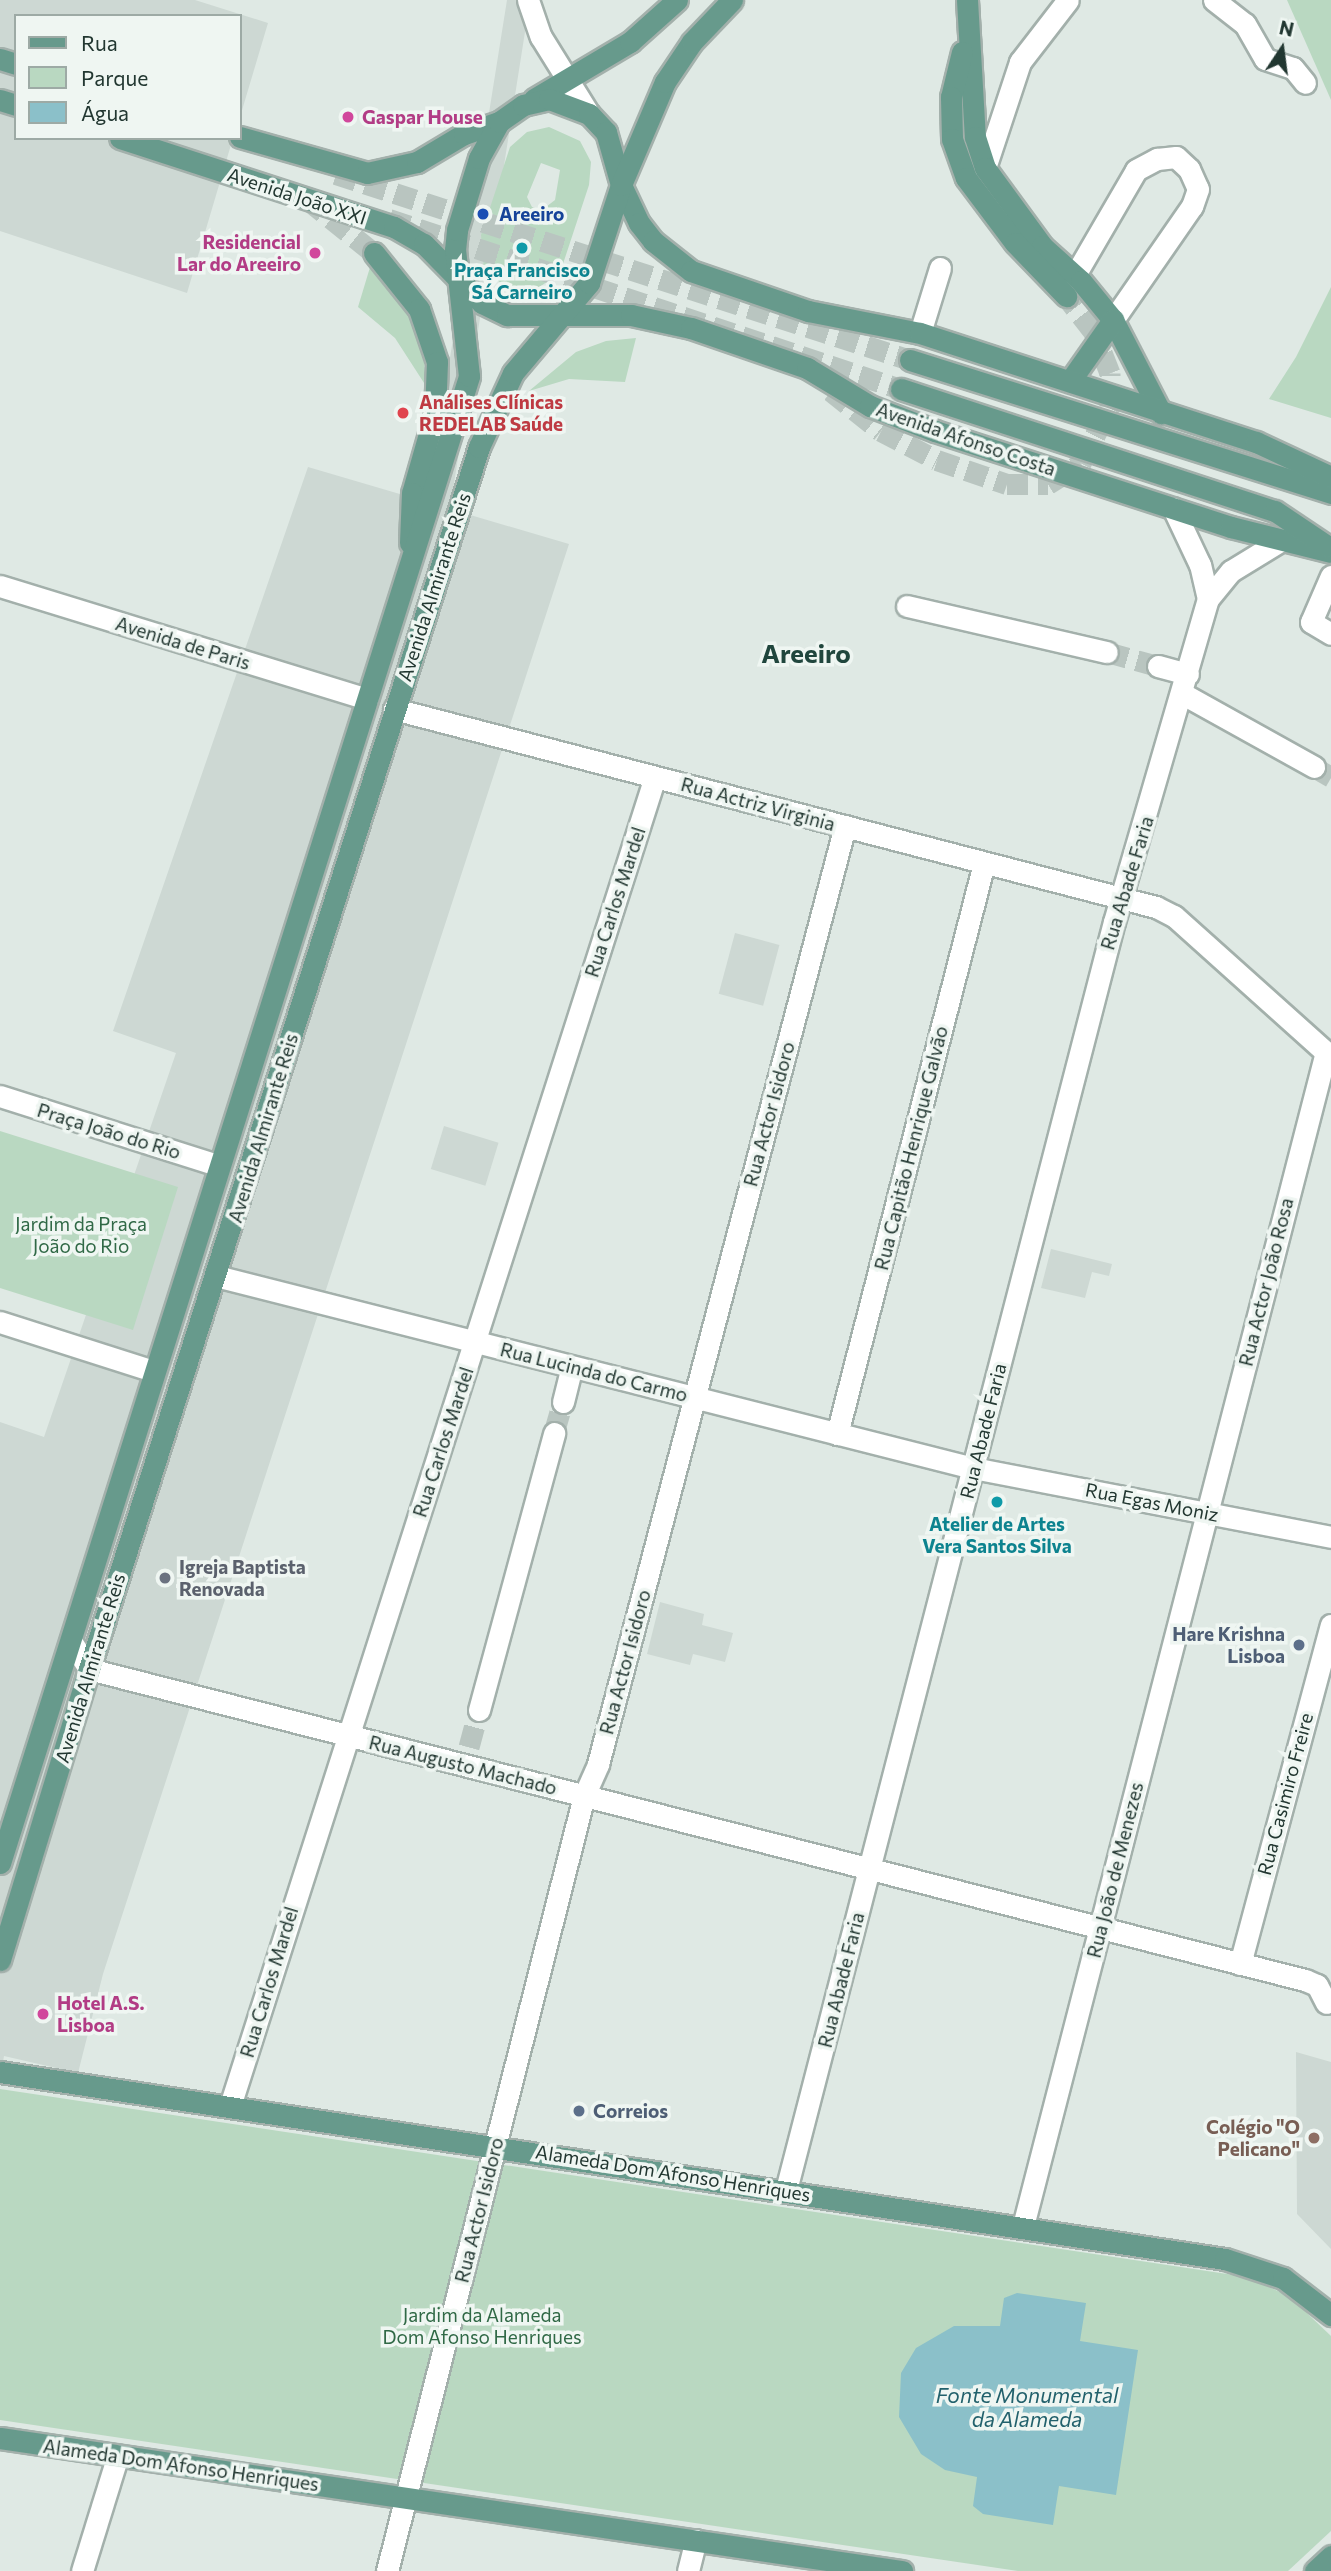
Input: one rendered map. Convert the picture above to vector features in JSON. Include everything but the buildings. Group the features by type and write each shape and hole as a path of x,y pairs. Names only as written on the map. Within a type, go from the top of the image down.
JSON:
{"main road":[{"path":"677,0 630,42 499,122 479,158 457,230 459,281 482,303 508,315 565,315 589,283 621,185 665,82 692,42 732,0"},
{"path":"967,0 965,36 975,136 985,168 1042,246 1075,275 1113,320 1161,413"},
{"path":"965,36 951,97 952,139 966,178 1015,243 1066,296"},
{"path":"523,105 561,101 589,114 606,132 621,185 653,241 691,271 808,311 920,333 1256,442 1331,477"},
{"name":"Avenida João XXI","path":"242,138 367,173 417,162 464,134 499,122"},
{"name":"Avenida João XXI","path":"126,140 394,227 424,244 459,281"},
{"path":"374,253 419,309 436,362 435,413 409,509 411,561"},
{"name":"Avenida Almirante Reis","path":"0,1863 469,376 459,281"},
{"name":"Avenida Almirante Reis","path":"0,1960 89,1669 394,709 494,410 521,361 565,315"},
{"name":"Avenida Afonso Costa","path":"565,315 652,317 691,328 807,368 870,406 909,421 1280,541 1331,551"},
{"path":"1070,382 1113,320"},
{"path":"910,360 1331,493"},
{"name":"Avenida Afonso Costa","path":"901,389 1275,511 1331,551"},
{"path":"367,699 394,709"},
{"path":"186,1268 216,1276"},
{"name":"Alameda Dom Afonso Henriques","path":"0,2072 1023,2226 1261,2268 1303,2290 1331,2315"},
{"name":"Alameda Dom Afonso Henriques","path":"0,2438 902,2571"},
{"path":"1315,2571 1331,2556"}],"street":[{"path":"528,0 541,37 589,114"},
{"path":"985,168 1020,62 1068,0"},
{"path":"1214,0 1245,24 1265,59 1293,68 1305,83"},
{"path":"1075,275 1136,170 1157,159 1176,157 1189,169 1198,188 1192,206 1113,320"},
{"path":"920,333 940,268"},
{"name":"Rua Abade Faria","path":"1173,508 1200,565 1208,599"},
{"name":"Rua Abade Faria","path":"786,2190 1121,898 1186,684 1208,599 1231,572 1280,541"},
{"path":"1331,576 1311,622 1331,634"},
{"name":"Avenida de Paris","path":"0,586 367,699"},
{"path":"907,606 1018,635 1058,638 1107,652"},
{"path":"1158,666 1314,767"},
{"name":"Rua Actriz Virginia","path":"394,709 1121,898 1174,916 1328,1054"},
{"name":"Rua Carlos Mardel","path":"230,2106 346,1735 476,1343 654,777"},
{"name":"Rua Actor Isidoro","path":"387,2571 584,1796 598,1764 845,826"},
{"name":"Rua Capitão Henrique Galvão","path":"837,1434 984,863"},
{"name":"Rua Actor João Rosa","path":"1207,1513 1328,1054"},
{"name":"Praça João do Rio","path":"0,1096 218,1165"},
{"name":"Rua Lucinda do Carmo","path":"216,1276 973,1468"},
{"path":"0,1322 154,1371"},
{"path":"563,1402 572,1367"},
{"path":"480,1710 554,1433"},
{"name":"Rua Egas Moniz","path":"973,1468 1331,1537"},
{"name":"Rua João de Menezes","path":"1023,2226 1207,1513"},
{"name":"Rua Casimiro Freire","path":"1240,1964 1331,1625"},
{"path":"71,1641 89,1669"},
{"name":"Rua Augusto Machado","path":"89,1669 346,1735 467,1756 584,1796 1240,1964 1322,1994"},
{"path":"82,2571 118,2455"},
{"path":"688,2571 696,2540"}],"shaded area":[{"path":"0,0 195,0 239,14 14,14 14,140 232,140 187,293 0,231"},
{"path":"507,0 530,0 450,509 569,544 103,1974 78,2073 4,2056 0,2079 0,1422 44,1437 176,1053 113,1031 308,467 427,502"},
{"path":"242,15 268,23 242,110"},
{"path":"735,933 779,945 763,1006 719,994"},
{"path":"444,1126 499,1143 485,1186 431,1169"},
{"path":"1051,1249 1112,1264 1109,1276 1092,1272 1085,1298 1041,1288"},
{"path":"660,1602 704,1614 702,1625 733,1633 725,1662 693,1654 690,1665 647,1654"},
{"name":"Colégio \"O Pelicano\"","path":"1296,2052 1331,2062 1331,2249 1297,2214"}],"green space":[{"path":"1287,0 1331,0 1331,100"},
{"path":"549,127 580,141 591,162 589,185 560,273 532,292 509,290 484,269 481,235 510,147 527,132","holes":["541,163 560,170 555,200 542,210 532,207 527,197"]},
{"path":"371,264 404,304 423,350 426,386 395,338 358,307"},
{"path":"1331,287 1331,418 1269,399 1296,357"},
{"path":"636,338 625,382 569,379 529,391 576,352 606,341"},
{"name":"Jardim da Praça João do Rio","path":"0,1131 178,1187 133,1330 0,1288"},
{"name":"Jardim da Alameda Dom Afonso Henriques","path":"0,2089 1247,2277 1289,2296 1331,2336 1331,2531 1288,2571 1018,2571 0,2420"}],"water":[{"name":"Fonte Monumental da Alameda","path":"1017,2293 1086,2303 1080,2341 1138,2350 1116,2495 1059,2486 1053,2525 983,2514 973,2506 977,2477 945,2470 921,2454 899,2417 901,2373 916,2348 954,2326 1000,2326 1004,2298"}],"tunnel":[{"path":"336,174 910,360"},
{"path":"307,199 374,253"},
{"path":"389,219 901,389"},
{"path":"831,391 881,431 937,460 1007,484 1048,484 1081,463 1110,406 1110,373 1094,332 1066,296"},
{"path":"1107,652 1158,666"},
{"path":"1314,767 1331,777"},
{"path":"554,1433 563,1402"},
{"path":"469,1747 479,1710"}],"place":[{"name":"Gaspar House","path":"348,117"},
{"name":"Areeiro","path":"483,214"},
{"name":"Praça Francisco Sá Carneiro","path":"522,248"},
{"name":"Residencial Lar do Areeiro","path":"315,253"},
{"name":"Análises Clínicas REDELAB Saúde","path":"403,413"},
{"name":"Atelier de Artes Vera Santos Silva","path":"997,1502"},
{"name":"Igreja Baptista Renovada","path":"165,1578"},
{"name":"Hare Krishna Lisboa","path":"1299,1645"},
{"name":"Hotel A.S. Lisboa","path":"43,2014"},
{"name":"Correios","path":"579,2111"},
{"name":"Colégio \"O Pelicano\"","path":"1314,2138"}],"district":[{"name":"Areeiro","path":"806,653"}]}
